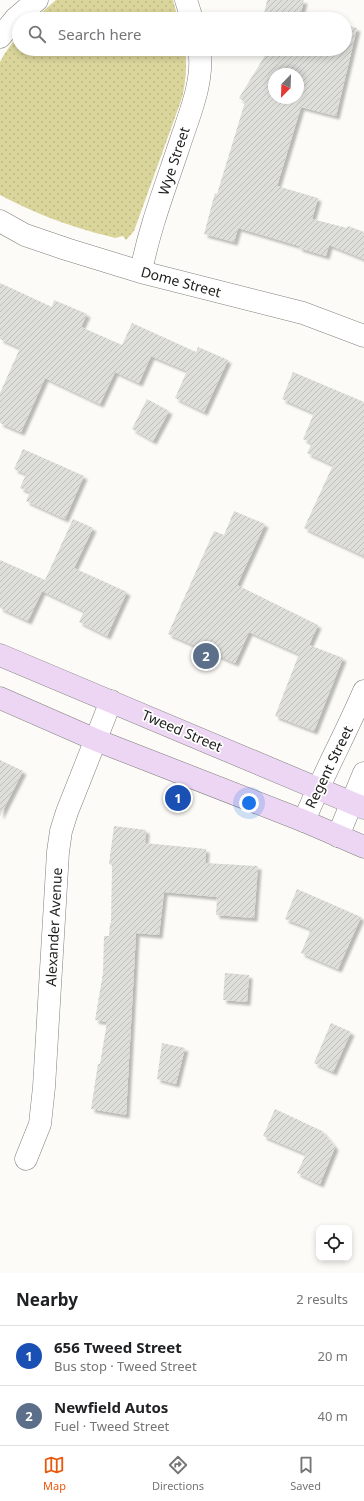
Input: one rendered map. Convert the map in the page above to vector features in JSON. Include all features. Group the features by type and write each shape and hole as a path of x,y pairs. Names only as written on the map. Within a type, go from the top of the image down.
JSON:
{"main road":[{"name":"Tweed Street","path":"0,655 358,806"},
{"path":"0,698 96,740 304,821 364,847"}],"street":[{"path":"23,12 37,0"},
{"path":"186,0 190,12"},
{"path":"0,37 12,23"},
{"name":"Wye Street","path":"141,272 146,246 193,104 200,74 200,56"},
{"name":"Dome Street","path":"0,221 25,235 66,249 141,272 303,314 364,336"},
{"name":"Regent Street","path":"304,821 317,789 351,722 364,691"},
{"name":"Alexander Avenue","path":"26,1159 40,1124 58,852 61,831 67,812 111,701"},
{"path":"338,836 358,806 364,773"}],"shaded area":[{"path":"56,0 173,0 176,12 42,12"},
{"path":"12,44 12,56 186,56 186,74 182,98 134,231 126,240 123,236 115,238 66,224 39,214 0,195 0,62"}],"building":[{"path":"267,0 304,0 301,12 264,12"},
{"path":"352,27 357,28 352,49"},
{"path":"265,56 350,56 336,116 301,107 277,186 318,198 312,219 347,228 348,226 364,232 364,259 329,245 326,256 299,248 299,246 238,228 234,242 204,234 215,193 217,194 245,102 239,98"},
{"path":"0,283 52,307 54,300 87,314 81,327 122,345 132,323 196,352 198,347 228,360 204,412 175,398 187,371 151,356 139,383 115,372 100,404 45,378 21,432 0,423 0,393 20,348 0,339"},
{"path":"293,372 364,402 364,556 304,528 333,465 307,453 312,443 303,439 314,413 282,399"},
{"path":"147,399 169,411 153,441 132,429"},
{"path":"23,449 84,476 65,519 26,501 30,492 20,488 26,474 14,469"},
{"path":"234,511 265,524 237,585 318,625 309,645 343,658 314,731 275,716 299,654 249,632 235,663 168,634 214,531 224,535"},
{"path":"73,519 93,528 74,568 127,592 107,636 79,622 84,611 42,591 28,621 0,608 0,560 45,580"},
{"path":"0,760 23,771 0,816"},
{"path":"114,826 146,830 145,843 206,849 205,863 258,866 254,918 216,915 217,897 164,892 159,935 136,933 126,1115 91,1109 98,1064 100,1064 107,1022 95,1020 103,973 104,936 109,936 111,923 112,865 109,864"},
{"path":"297,889 361,917 338,969 301,953 311,929 285,919"},
{"path":"225,973 249,975 247,1002 223,1000"},
{"path":"331,1023 351,1032 333,1072 314,1063"},
{"path":"162,1043 185,1048 176,1084 157,1079"},
{"path":"275,1109 322,1131 335,1147 320,1184 297,1173 306,1154 263,1136"}],"place":[{"name":"Newfield Autos","path":"206,656"},
{"name":"656 Tweed Street","path":"178,798"}]}
